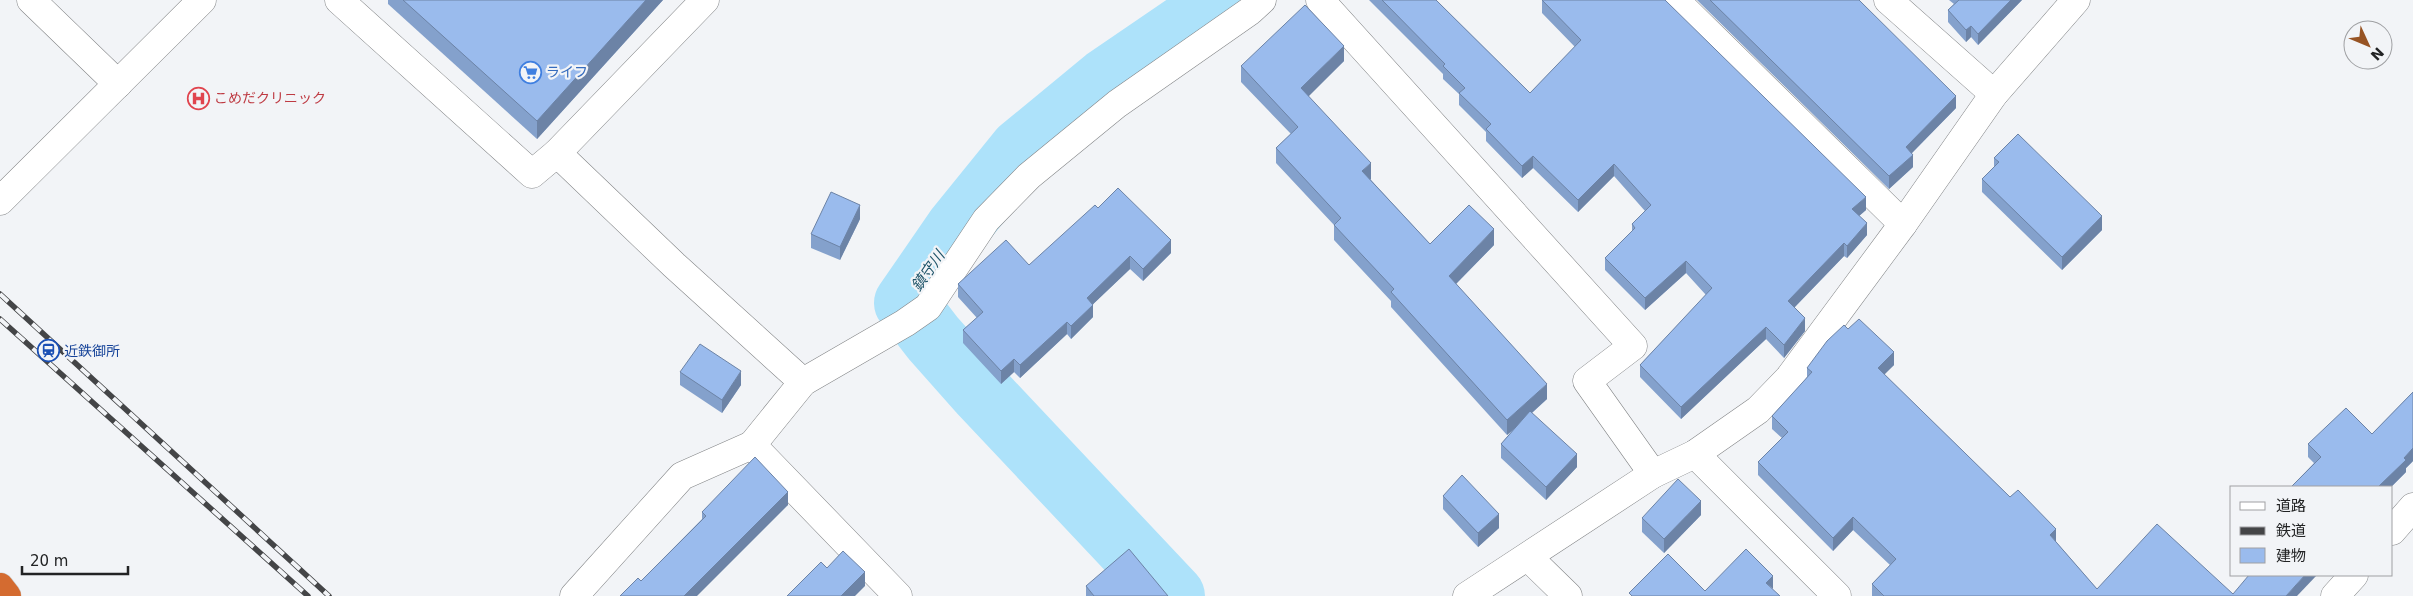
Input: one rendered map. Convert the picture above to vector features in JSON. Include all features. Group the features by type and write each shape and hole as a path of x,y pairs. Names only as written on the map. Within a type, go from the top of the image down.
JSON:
{"highway":[{"path":"0,587 7,596"}],"street":[{"path":"31,0 118,84"},
{"path":"0,201 202,0"},
{"path":"339,0 532,174 557,152 705,0"},
{"path":"574,596 682,476 752,446 803,382 905,323 928,307 986,220 1029,176 1117,104 1250,11 1262,0"},
{"path":"1320,0 1633,346 1587,381 1653,474"},
{"path":"1675,0 1903,224"},
{"path":"1888,0 1994,94"},
{"path":"1467,596 1653,474 1695,454 1758,410 1788,378 1903,224 1994,94 2076,0"},
{"path":"557,152 674,265 803,382"},
{"path":"752,446 898,596"},
{"path":"1695,454 1837,596"},
{"path":"2393,530 2413,507"},
{"path":"1528,557 1568,596"},
{"path":"2335,596 2353,576"}],"building":[{"name":"ライフ","path":"403,0 646,0 537,121"},
{"path":"1382,0 1436,0 1530,93 1581,40 1542,0 1665,0 1866,197 1852,209 1867,223 1847,246 1844,243 1788,301 1805,318 1784,345 1766,327 1681,407 1640,365 1712,288 1686,261 1645,298 1605,258 1635,228 1632,224 1651,205 1614,164 1578,200 1533,156 1522,166 1486,129 1491,124 1459,93 1465,88 1443,66 1445,64"},
{"path":"1710,0 1859,0 1956,96 1906,147 1913,155 1889,176"},
{"path":"1959,0 2011,0 1978,34 1971,26 1966,30 1948,10"},
{"path":"1305,5 1344,46 1301,88 1371,163 1362,171 1430,244 1469,205 1494,229 1449,276 1547,384 1507,420 1391,292 1394,289 1334,225 1341,218 1276,148 1298,127 1241,66"},
{"path":"2018,134 2102,216 2062,257 1982,179 1999,162 1994,158"},
{"path":"1118,188 1171,240 1143,269 1130,256 1087,298 1093,305 1071,326 1067,322 1020,365 1014,359 1001,371 963,330 983,312 958,284 1006,240 1029,265 1095,205 1098,208"},
{"path":"831,192 860,205 840,247 811,234"},
{"path":"1859,319 1894,352 1878,368 2010,497 2018,490 2056,529 2050,535 2097,589 2157,524 2233,594 2248,576 2304,576 2286,596 1884,596 1872,584 1896,559 1853,517 1833,538 1758,462 1788,432 1772,416 1812,372 1807,368 1827,341 1844,325 1848,329"},
{"path":"700,344 741,371 722,400 680,372"},
{"path":"2413,392 2413,448 2404,458 2406,460 2379,486 2292,486 2321,457 2308,444 2346,408 2372,434"},
{"path":"1530,411 1577,454 1546,487 1501,444"},
{"path":"755,457 788,492 684,596 620,596 638,578 641,581 706,516 702,512"},
{"path":"1462,475 1499,514 1478,533 1443,496"},
{"path":"1678,479 1701,501 1664,539 1642,518"},
{"path":"1129,549 1168,596 1094,596 1086,586"},
{"path":"1746,549 1773,576 1766,583 1780,596 1632,596 1629,593 1668,554 1705,591"},
{"path":"843,551 865,572 841,596 787,596 821,562 827,568"}],"waterway":[{"name":"鎮守川","path":"1173,596 980,391 933,338 906,303 957,229 1021,150 1106,80 1223,0"}],"railway":[{"path":"0,294 329,596"},
{"path":"0,319 308,596"}],"place":[{"name":"ライフ","path":"530,72"},
{"name":"こめだクリニック","path":"198,98"},
{"name":"近鉄御所","path":"48,351"}]}
